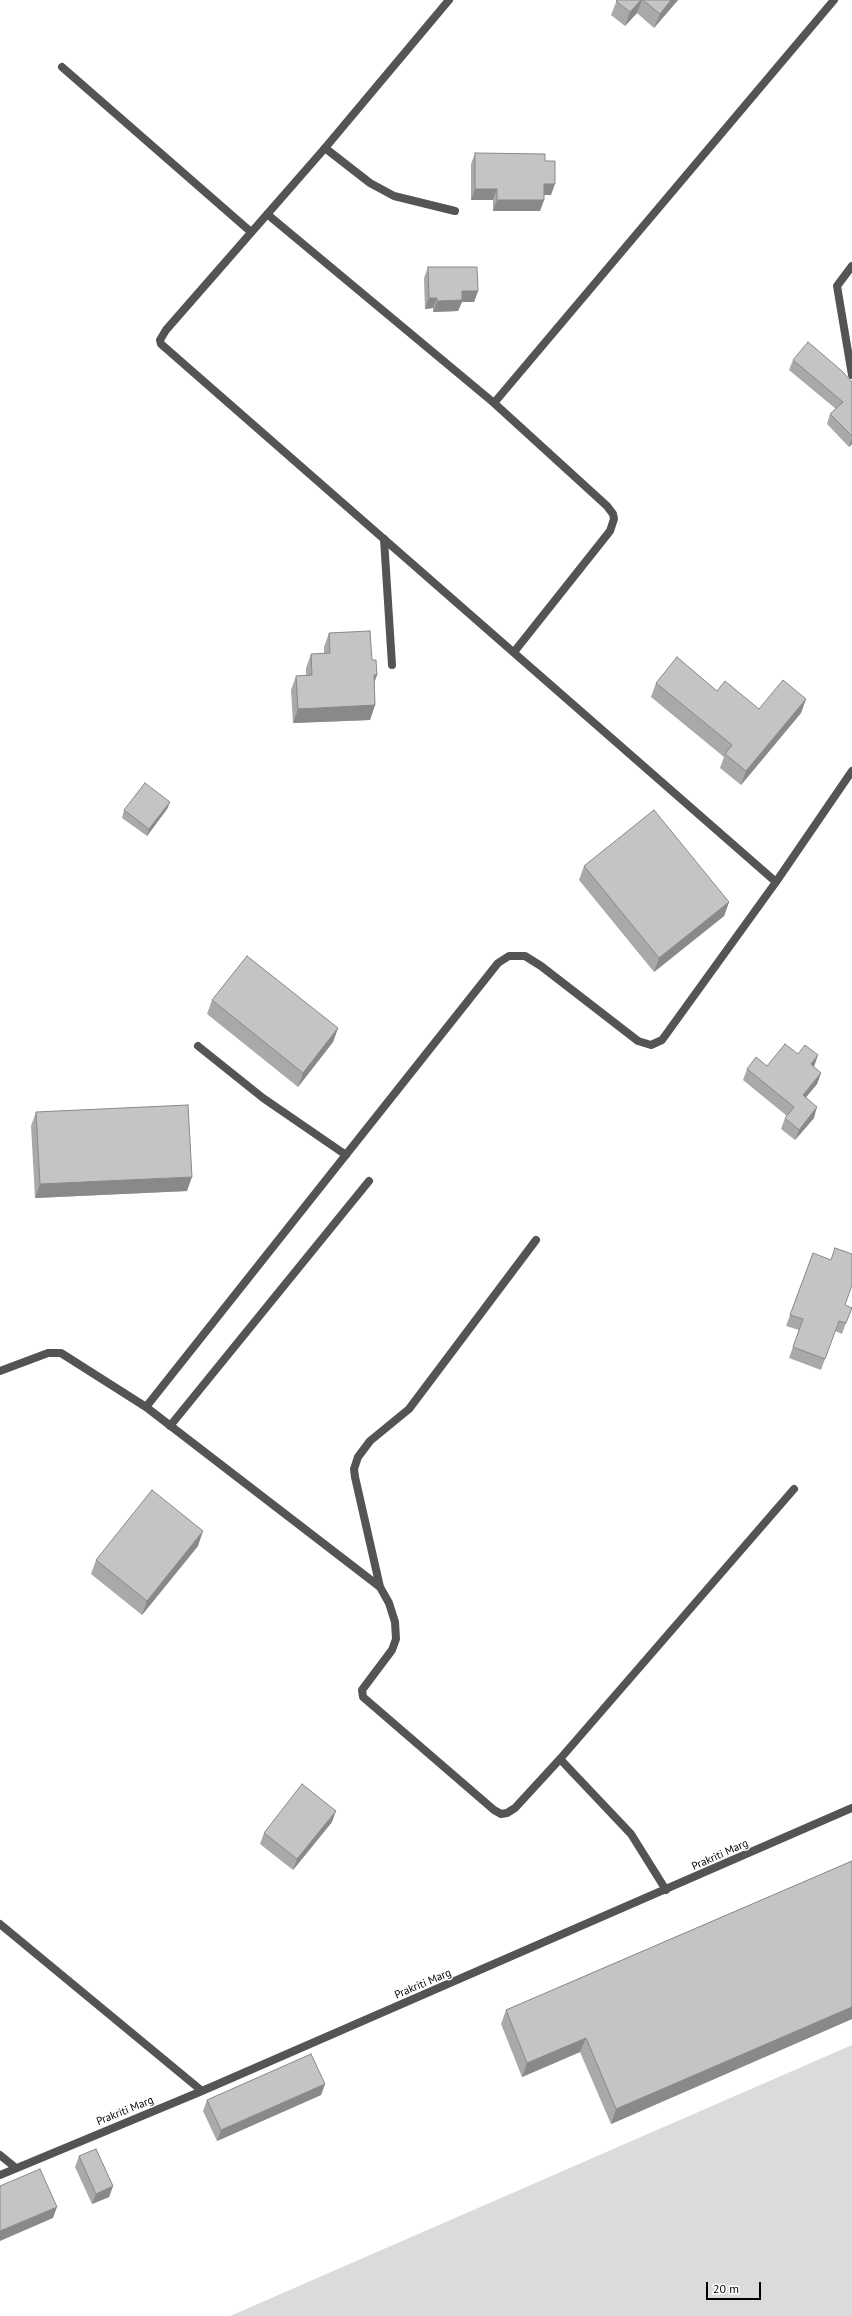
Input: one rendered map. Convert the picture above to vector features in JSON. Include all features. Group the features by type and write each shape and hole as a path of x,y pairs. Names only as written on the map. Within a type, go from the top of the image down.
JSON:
{"street":[{"path":"449,0 325,148 166,330 160,340 161,344 776,882"},
{"path":"494,403 834,0"},
{"path":"62,67 251,232"},
{"path":"325,148 370,183 394,196 408,201 455,211"},
{"path":"267,214 494,403 607,506 614,520 610,531 514,652"},
{"path":"852,266 838,286 852,375"},
{"path":"384,539 392,665"},
{"path":"146,1407 503,959 515,954 525,956 541,966 638,1041 644,1044 656,1043 662,1040 776,882 852,771"},
{"path":"198,1046 262,1098 346,1155"},
{"path":"170,1426 369,1181"},
{"path":"536,1240 403,1416 370,1442 358,1457 354,1469 355,1477 380,1587 389,1603 393,1616 396,1639 392,1650 362,1690 363,1697 497,1813 506,1813 515,1808 560,1759 794,1489"},
{"path":"0,1370 48,1354 61,1353 146,1407 380,1587"},
{"path":"560,1759 631,1834 666,1890"},
{"name":"Prakriti Marg","path":"0,2175 202,2091 852,1808"},
{"path":"0,1924 202,2091"},
{"path":"0,2155 16,2168"}],"shaded area":[{"path":"852,2045 852,2316 230,2316"}],"building":[{"path":"641,0 630,12 616,1"},
{"path":"643,0 671,0 660,14"},
{"path":"475,153 545,154 545,161 555,161 555,184 544,184 544,200 497,200 497,189 475,189"},
{"path":"428,267 477,267 478,291 462,291 462,300 437,301 437,298 429,298"},
{"path":"808,342 842,371 852,382 852,436 830,414 843,402 793,360"},
{"path":"370,631 372,660 376,660 377,675 374,675 375,705 298,709 296,676 312,675 311,654 330,653 329,633"},
{"path":"677,657 717,691 725,681 759,709 783,680 806,699 746,771 725,754 732,745 656,683"},
{"path":"145,783 170,802 149,829 124,810"},
{"path":"654,810 729,902 659,958 584,866"},
{"path":"247,956 338,1028 303,1073 212,1000"},
{"path":"785,1044 798,1054 805,1045 818,1055 811,1064 821,1073 803,1095 817,1107 799,1130 785,1118 794,1107 747,1069 756,1057 767,1066"},
{"path":"188,1105 192,1177 40,1184 36,1112"},
{"path":"835,1248 852,1254 852,1285 845,1305 852,1308 846,1323 839,1321 825,1359 793,1347 803,1319 790,1315 813,1253 831,1260"},
{"path":"152,1490 203,1531 147,1601 96,1560"},
{"path":"302,1784 336,1811 297,1859 264,1833"},
{"path":"852,1861 852,2007 616,2109 586,2038 527,2063 506,2010"},
{"path":"311,2054 325,2084 221,2130 207,2100"},
{"path":"96,2149 113,2186 96,2194 79,2156"},
{"path":"40,2169 57,2207 0,2231 0,2186"}]}
